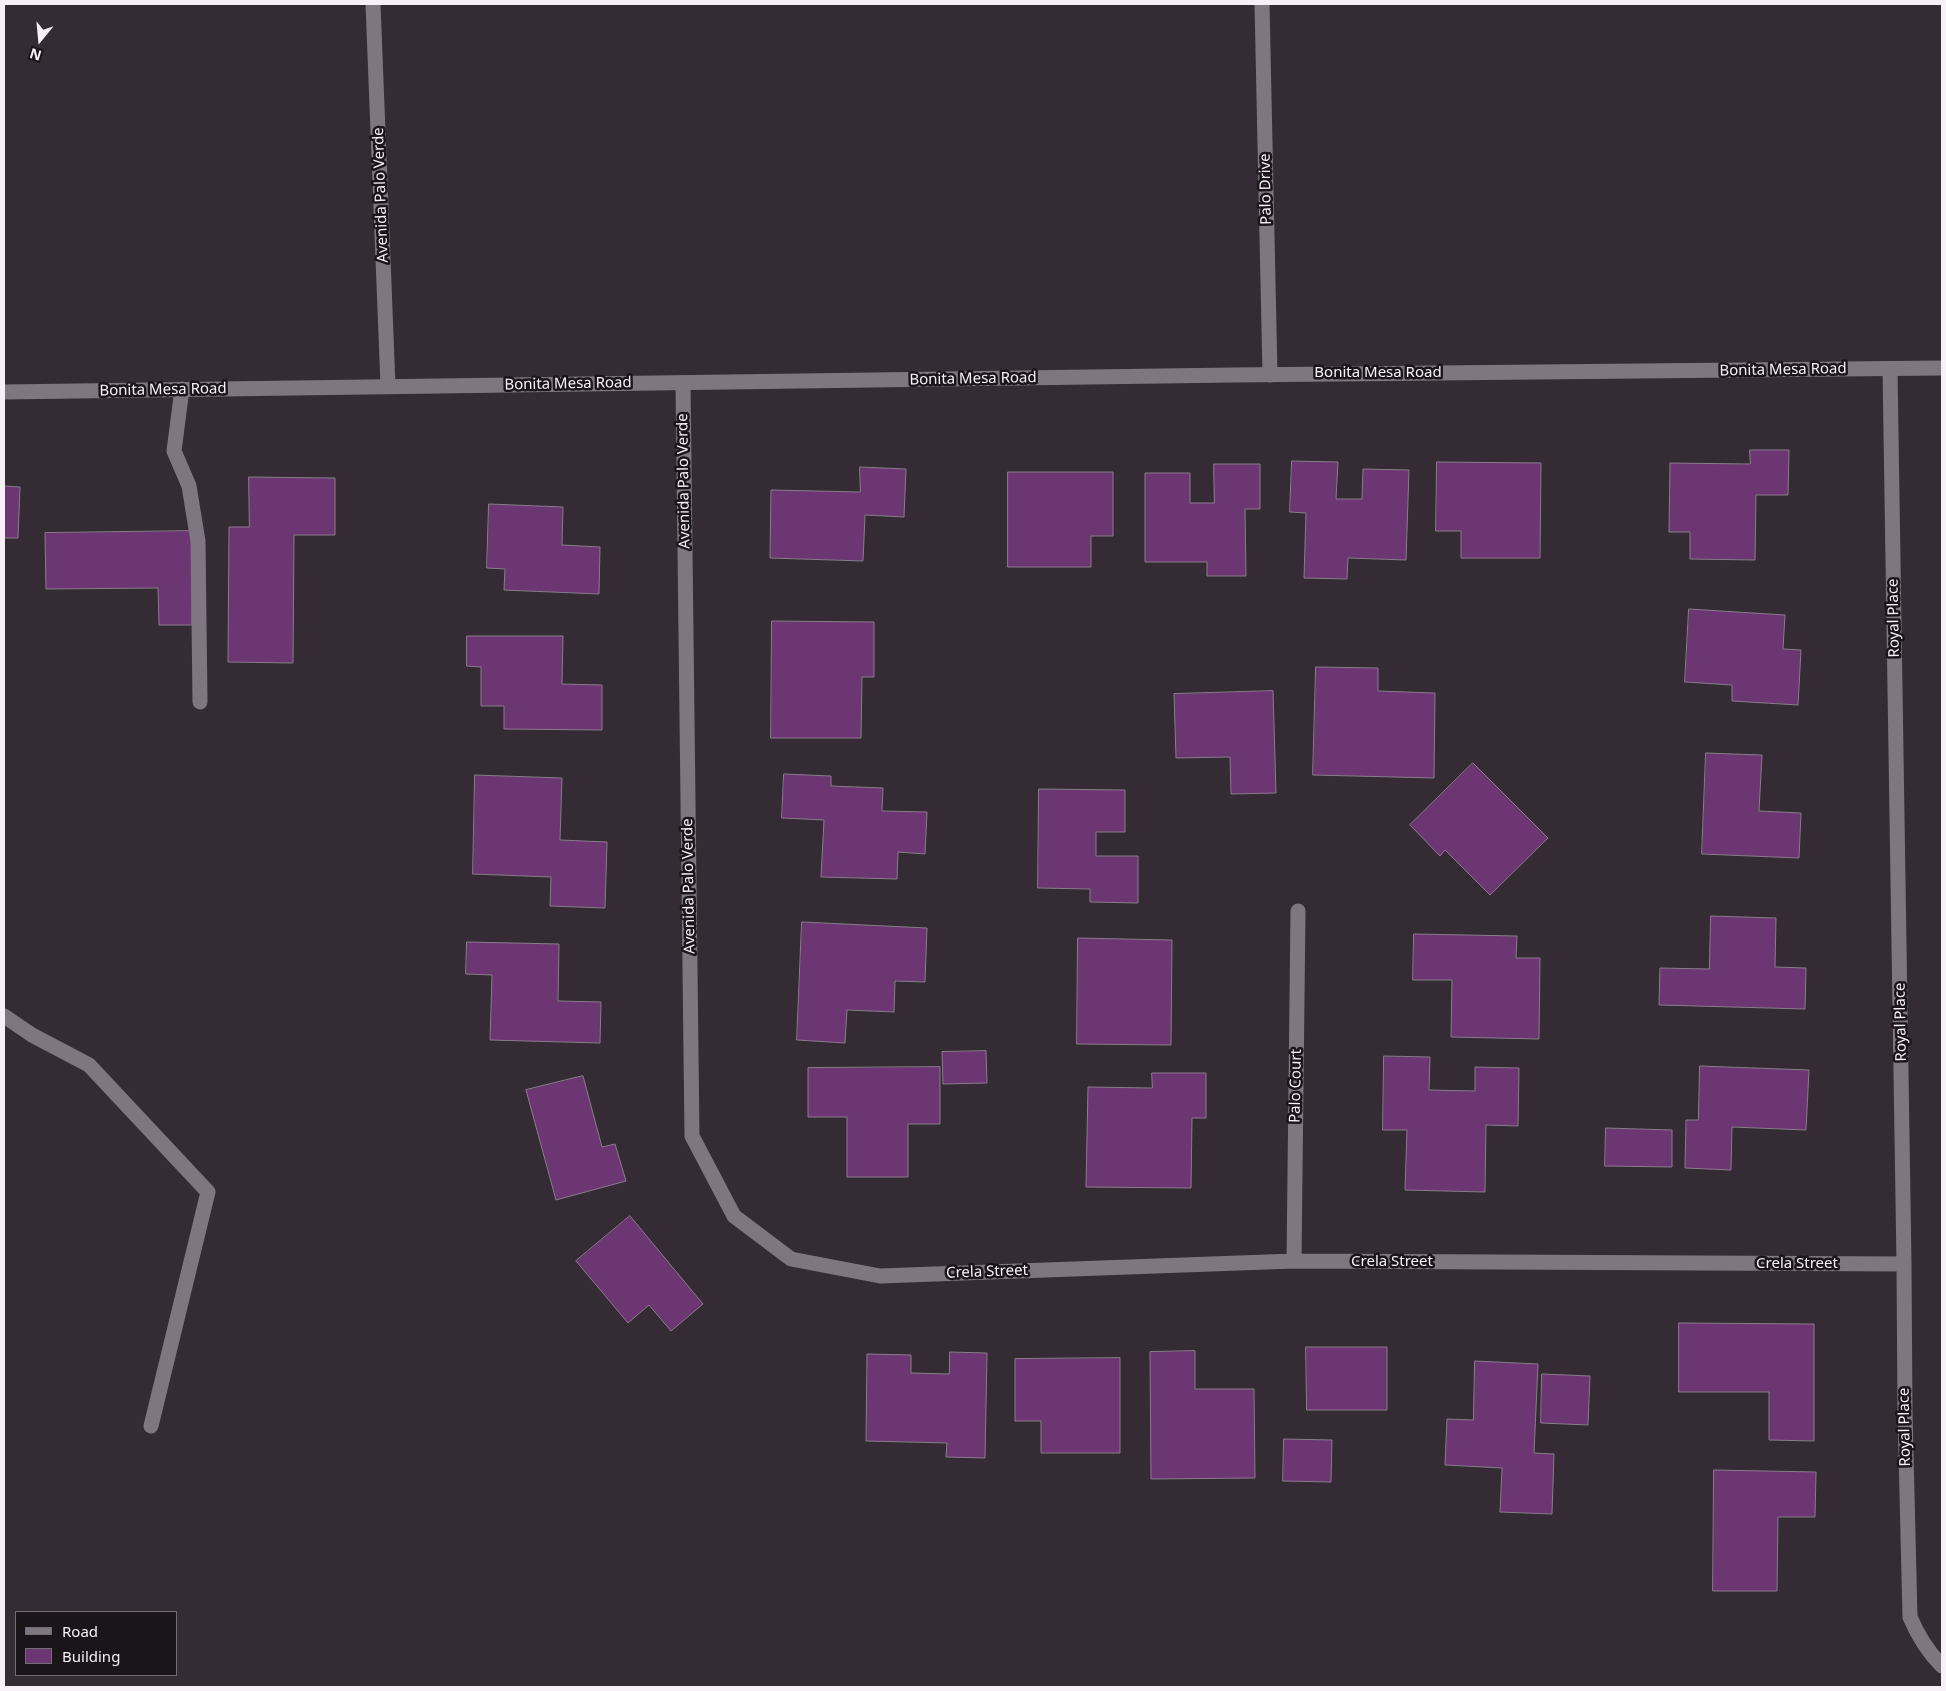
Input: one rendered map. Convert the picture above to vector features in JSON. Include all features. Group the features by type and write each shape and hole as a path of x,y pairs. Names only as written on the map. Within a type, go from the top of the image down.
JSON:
{"street":[{"name":"Avenida Palo Verde","path":"373,4 388,386"},
{"name":"Palo Drive","path":"1262,4 1270,375"},
{"name":"Bonita Mesa Road","path":"4,392 1942,368"},
{"name":"Royal Place","path":"1890,369 1904,1264 1904,1412 1910,1617 1919,1637 1931,1655 1942,1666"},
{"name":"Avenida Palo Verde","path":"682,383 692,1136 734,1216 791,1259 880,1276"},
{"path":"182,390 174,451 189,486 198,541 200,702"},
{"name":"Palo Court","path":"1294,1261 1298,911"},
{"path":"4,1016 32,1035 90,1065 208,1192 152,1426"},
{"name":"Crela Street","path":"880,1276 1294,1261 1904,1264"}],"building":[{"path":"1750,450 1789,450 1788,495 1756,495 1755,560 1690,559 1690,532 1669,532 1670,463 1750,464"},
{"path":"1292,461 1338,462 1336,499 1362,499 1363,469 1409,470 1406,560 1348,558 1347,579 1304,578 1306,513 1290,512"},
{"path":"1437,462 1541,463 1540,558 1461,558 1461,531 1436,531"},
{"path":"1214,464 1260,464 1260,509 1245,509 1246,576 1207,576 1207,562 1145,562 1145,473 1190,473 1190,503 1214,503"},
{"path":"860,467 906,469 904,517 865,515 863,561 770,558 771,490 860,492"},
{"path":"1008,472 1113,472 1113,536 1091,536 1091,567 1008,567"},
{"path":"249,477 335,478 335,535 294,535 293,663 228,662 229,527 249,527"},
{"path":"4,486 20,487 18,538 4,538"},
{"path":"489,504 563,507 562,545 600,547 599,594 504,590 505,569 487,568"},
{"path":"192,531 192,625 159,625 158,588 46,589 45,533"},
{"path":"1689,609 1785,615 1783,649 1801,650 1798,705 1732,701 1732,685 1685,682"},
{"path":"772,621 874,622 874,677 862,677 861,738 771,738"},
{"path":"467,636 563,636 562,684 602,685 602,730 504,729 504,706 481,706 481,667 467,666"},
{"path":"1316,667 1378,668 1378,691 1435,693 1434,778 1313,775"},
{"path":"1273,691 1276,793 1231,794 1230,757 1176,758 1174,694"},
{"path":"1706,753 1762,755 1759,811 1801,813 1799,858 1702,854"},
{"path":"1473,763 1548,838 1490,895 1445,850 1440,856 1410,825"},
{"path":"784,774 831,776 831,786 883,788 882,811 927,812 925,854 898,852 897,879 821,877 824,820 782,818"},
{"path":"475,775 562,778 560,840 607,842 605,908 550,906 551,877 473,874"},
{"path":"1039,789 1125,790 1125,832 1096,832 1096,856 1138,856 1138,903 1090,902 1090,889 1038,888"},
{"path":"1711,916 1776,918 1775,967 1806,968 1805,1009 1659,1005 1660,968 1709,969"},
{"path":"802,922 927,928 925,982 895,981 894,1012 847,1010 845,1043 797,1040"},
{"path":"1414,934 1517,936 1516,958 1540,958 1539,1039 1451,1037 1452,980 1413,980"},
{"path":"1078,938 1172,940 1171,1045 1077,1044"},
{"path":"467,942 559,944 558,1001 601,1002 600,1043 490,1040 492,975 466,974"},
{"path":"986,1051 987,1083 943,1084 942,1052"},
{"path":"1384,1056 1430,1057 1429,1090 1475,1091 1475,1067 1519,1068 1518,1126 1486,1125 1485,1192 1405,1190 1407,1130 1383,1130"},
{"path":"1700,1066 1809,1070 1806,1130 1732,1127 1731,1170 1685,1168 1686,1120 1698,1120"},
{"path":"940,1067 940,1124 908,1124 908,1177 847,1177 847,1117 808,1117 808,1068"},
{"path":"1152,1073 1206,1073 1206,1118 1192,1118 1191,1188 1086,1187 1088,1087 1152,1088"},
{"path":"583,1076 602,1147 615,1144 626,1181 556,1200 526,1090"},
{"path":"1606,1128 1672,1130 1672,1167 1605,1166"},
{"path":"630,1216 703,1304 671,1331 649,1305 628,1323 576,1261"},
{"path":"1679,1323 1814,1324 1814,1441 1769,1440 1769,1392 1679,1392"},
{"path":"1306,1347 1387,1347 1387,1410 1307,1410"},
{"path":"1195,1351 1195,1389 1254,1389 1255,1478 1151,1479 1150,1352"},
{"path":"950,1352 987,1353 985,1458 946,1457 947,1443 866,1441 867,1354 911,1355 911,1373 949,1374"},
{"path":"1120,1358 1120,1453 1041,1453 1041,1421 1015,1421 1015,1359"},
{"path":"1475,1361 1538,1364 1534,1453 1554,1454 1552,1514 1500,1512 1502,1468 1445,1465 1447,1419 1473,1420"},
{"path":"1542,1374 1590,1376 1588,1425 1541,1423"},
{"path":"1284,1439 1332,1440 1331,1482 1283,1481"},
{"path":"1714,1470 1816,1472 1815,1517 1778,1517 1777,1591 1713,1591"}]}
